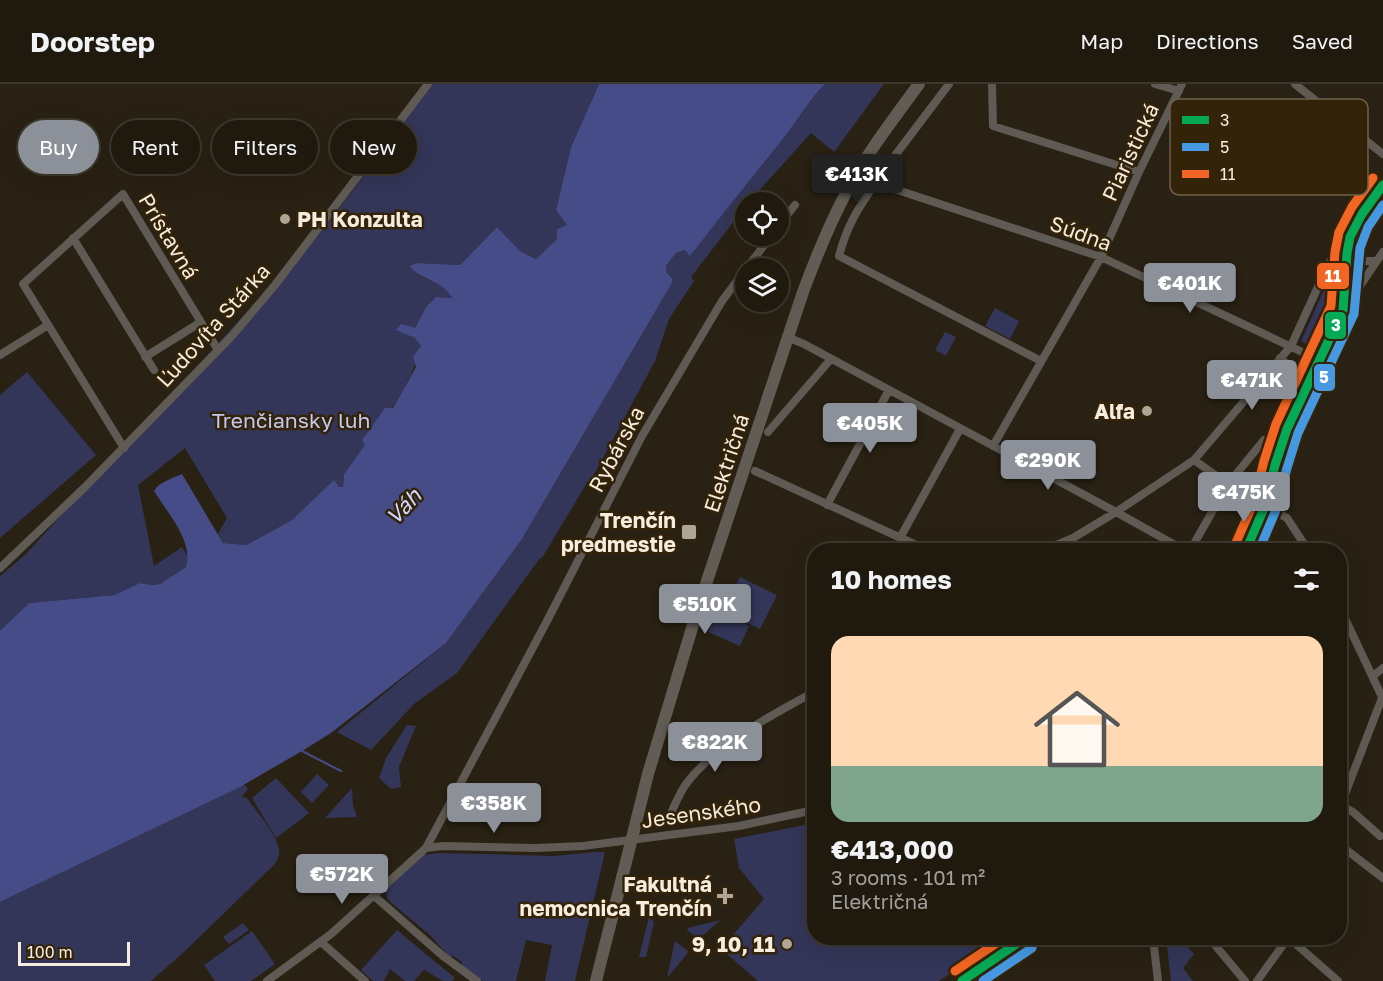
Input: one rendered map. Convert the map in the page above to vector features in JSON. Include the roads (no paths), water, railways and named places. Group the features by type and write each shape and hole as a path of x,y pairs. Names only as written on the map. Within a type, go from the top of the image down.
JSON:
{"main road":[{"name":"Električná","path":"596,981 648,774 698,608 787,337 820,248 855,176 920,84"}],"street":[{"name":"Ľudovíta Stárka","path":"0,568 124,448 218,350 275,285 428,84"},
{"path":"950,84 881,174 879,183 852,218 839,256 1041,361"},
{"path":"992,84 993,126 1139,172"},
{"path":"1155,84 1180,88"},
{"path":"1295,84 1314,99"},
{"name":"Piaristická","path":"993,446 1101,257 1170,108"},
{"path":"1368,142 1383,154"},
{"path":"870,153 870,168 879,183"},
{"name":"Súdna","path":"855,176 1101,257 1319,360"},
{"path":"1343,310 1350,239 1383,185"},
{"name":"Prístavná","path":"124,448 23,284 123,194 218,350"},
{"path":"789,212 795,205"},
{"path":"1060,543 1116,512 1194,460 1291,346 1330,262 1341,242 1356,227"},
{"path":"73,238 154,370"},
{"name":"Rybárska","path":"426,849 642,436 722,301 763,246"},
{"path":"1249,543 1265,506 1280,449 1295,409 1343,310 1383,252"},
{"path":"1330,262 1347,259 1376,261"},
{"path":"1346,271 1355,277 1365,276"},
{"path":"146,357 201,322"},
{"path":"0,355 48,325"},
{"path":"787,337 1171,543"},
{"path":"1281,358 1309,382"},
{"path":"768,432 831,359"},
{"path":"827,505 889,390"},
{"path":"900,538 960,429"},
{"path":"1195,542 1228,484 1264,440 1280,449"},
{"path":"1194,460 1228,484"},
{"path":"755,471 911,543"},
{"path":"1265,506 1287,518 1303,543"},
{"path":"1347,622 1383,698 1347,788"},
{"path":"1373,676 1383,668"},
{"path":"669,818 687,783 717,752 760,722 807,696"},
{"path":"1347,809 1380,836"},
{"name":"Jesenského","path":"426,849 442,846 536,848 592,844 739,826 807,811"},
{"path":"267,981 321,942 426,849"},
{"path":"1347,850 1383,878"},
{"path":"373,895 443,956 477,981"},
{"path":"321,942 365,981"},
{"path":"962,981 1015,945"},
{"path":"1154,945 1158,981"},
{"path":"1215,945 1245,981"},
{"path":"1257,981 1283,945"},
{"path":"1296,945 1338,981"}],"water":[{"name":"Váh","path":"599,84 825,84 741,192 735,192 735,199 695,250 689,256 684,250 676,253 666,266 666,272 672,278 672,283 522,539 446,643 331,733 302,751 240,787 0,902 0,631 29,603 114,595 140,583 160,584 186,567 187,557 183,538 154,491 159,485 182,474 223,543 246,545 292,520 334,480 339,487 343,487 344,474 365,445 362,440 385,408 393,408 416,367 413,357 421,346 415,338 396,330 401,324 415,328 426,307 436,297 452,298 438,284 419,275 409,266 417,263 460,265 497,227 520,251 536,259 557,239 557,229 567,225 556,210 571,147"}],"waterway":[{"path":"302,751 341,771"}],"place":[{"name":"PH Konzulta","path":"285,219"},
{"name":"Alfa","path":"1147,411"},
{"name":"Trenčín predmestie","path":"689,532"},
{"name":"Fakultná nemocnica Trenčín","path":"725,896"},
{"name":"9, 10, 11","path":"787,944"}],"park label":[{"name":"Trenčiansky luh","path":"291,420"}]}
